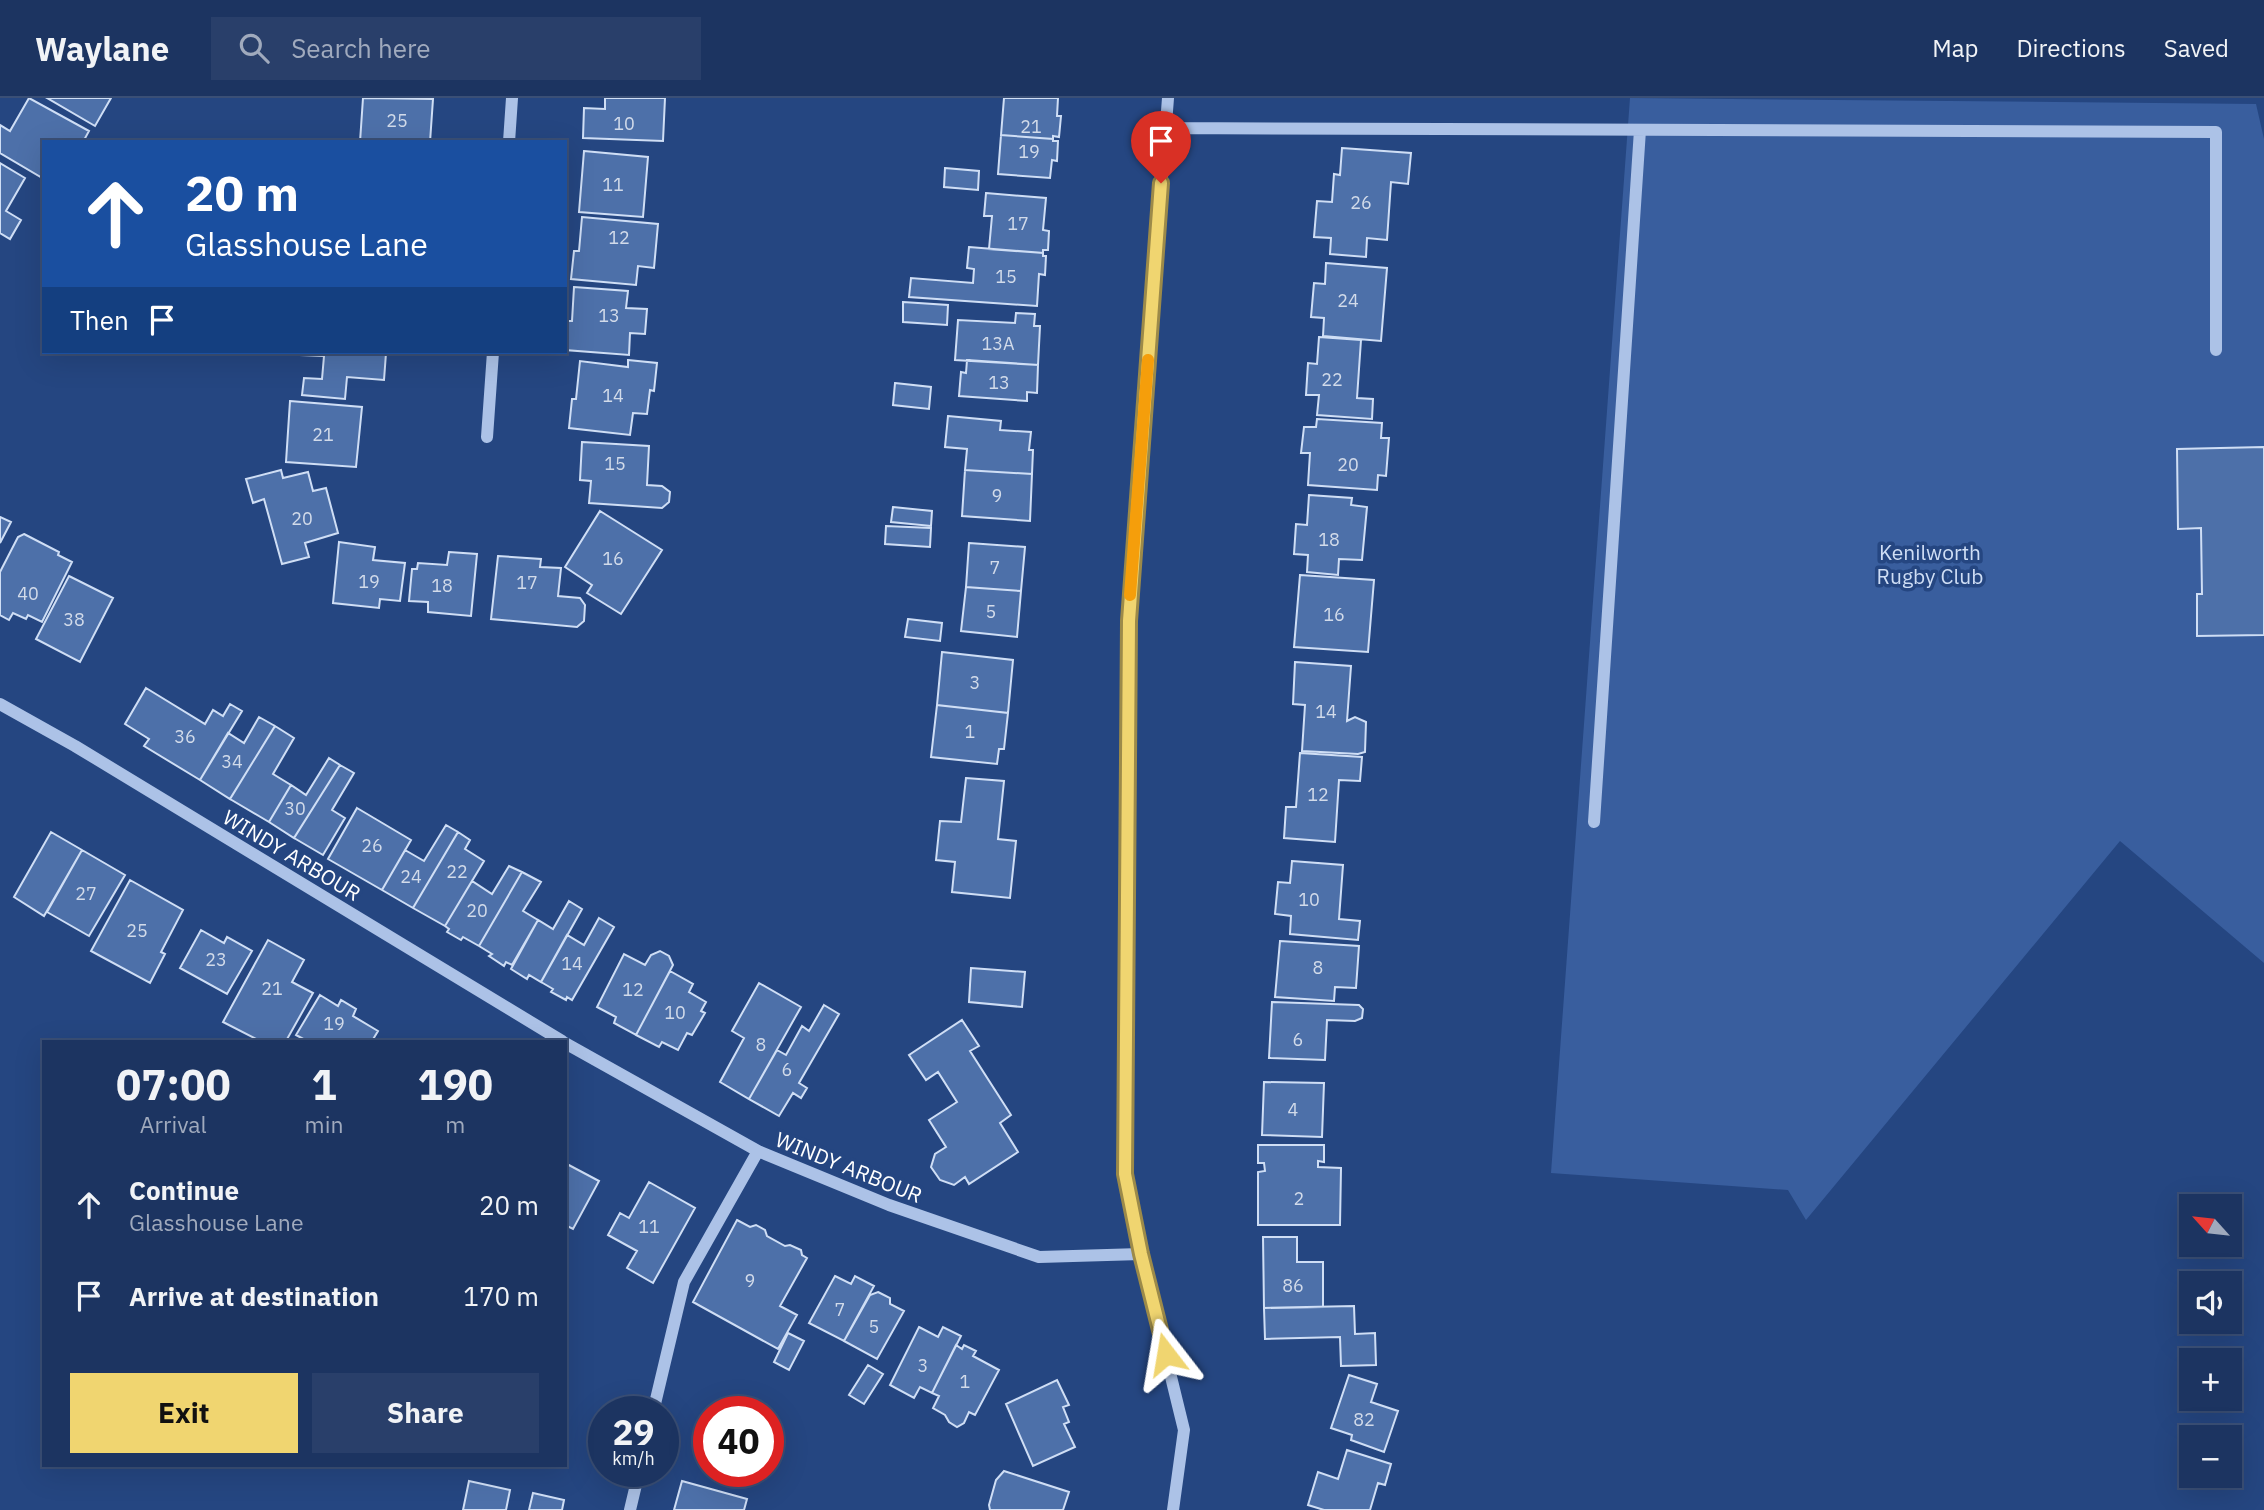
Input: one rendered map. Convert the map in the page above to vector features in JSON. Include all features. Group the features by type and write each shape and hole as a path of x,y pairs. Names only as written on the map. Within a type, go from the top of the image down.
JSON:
{"street":[{"path":"509,140 512,98"},
{"path":"1168,98 1129,621 1125,1174 1141,1254 1184,1430 1173,1510"},
{"path":"1165,128 2216,132 2216,350"},
{"path":"1594,822 1640,131"},
{"path":"487,437 493,354"},
{"name":"WINDY ARBOUR","path":"0,704 75,746 561,1040"},
{"name":"WINDY ARBOUR","path":"567,1044 758,1152 889,1205 1039,1257 1141,1254"},
{"path":"657,1396 684,1282 758,1152"},
{"path":"630,1510 635,1487"}],"green space":[{"name":"Kenilworth Rugby Club","path":"1630,98 2256,104 2264,139 2264,963 2120,841 1806,1220 1788,1190 1551,1173"}],"building":[{"path":"29,98 89,131 84,140 42,140 42,178 0,153 0,125 10,131"},
{"path":"47,98 111,98 95,126"},
{"path":"363,98 433,99 430,140 360,140"},
{"path":"605,98 665,98 663,141 583,138 584,108 605,109"},
{"path":"1004,98 1058,98 1057,116 1061,116 1059,137 1053,136 1053,139 1001,135"},
{"path":"1001,135 1058,141 1057,161 1052,160 1050,178 998,174"},
{"path":"1342,148 1411,153 1408,184 1391,182 1387,240 1367,238 1366,257 1330,254 1331,238 1314,237 1317,201 1332,202 1334,174 1340,175"},
{"path":"584,151 648,157 643,217 579,212"},
{"path":"0,163 25,178 6,211 21,220 10,239 0,233"},
{"path":"945,168 979,171 978,190 944,187"},
{"path":"986,193 1046,198 1043,230 1049,231 1048,250 1043,250 1043,253 989,249 992,216 984,216"},
{"path":"582,217 658,224 654,268 638,266 636,285 571,279 574,251 579,251"},
{"path":"969,247 1043,253 1043,256 1046,256 1045,275 1039,274 1037,306 909,297 911,278 973,283 974,269 967,268"},
{"path":"1326,263 1387,268 1381,341 1323,336 1324,318 1311,317 1314,283 1325,284"},
{"path":"574,287 628,291 626,308 647,309 645,334 630,333 629,355 567,350 568,321 572,321"},
{"path":"903,302 948,305 947,325 903,322"},
{"path":"1016,313 1035,314 1034,326 1040,326 1038,365 955,360 958,320 1015,323"},
{"path":"1319,337 1361,340 1357,398 1373,399 1372,419 1317,415 1319,395 1306,395 1308,363 1317,364"},
{"path":"386,354 384,380 347,377 345,399 302,395 304,378 322,379 324,356 301,355"},
{"path":"628,360 657,363 654,391 650,390 647,414 633,413 630,435 569,428 572,399 576,399 580,361 628,367"},
{"path":"967,360 1038,365 1037,393 1027,392 1027,401 959,396 961,372 966,373"},
{"path":"895,383 931,387 929,409 893,405"},
{"path":"290,401 362,407 356,467 286,462"},
{"path":"948,416 1001,421 1000,430 1031,432 1029,450 1033,450 1032,474 965,470 967,449 945,447"},
{"path":"1317,419 1382,423 1381,438 1389,438 1386,476 1378,475 1377,490 1308,485 1310,453 1301,453 1304,427 1316,427"},
{"path":"582,442 649,446 647,485 662,486 670,492 669,502 662,508 589,503 591,481 580,480"},
{"path":"2264,447 2264,635 2197,636 2197,594 2202,594 2201,528 2178,529 2177,449"},
{"path":"281,470 283,478 308,472 313,491 326,488 338,533 305,543 309,557 282,564 264,499 253,503 246,479"},
{"path":"965,470 1032,474 1030,521 962,516"},
{"path":"1309,495 1352,498 1351,505 1367,507 1362,560 1339,559 1338,575 1307,572 1308,555 1294,554 1296,524 1307,525"},
{"path":"893,507 932,511 931,526 891,522"},
{"path":"600,511 662,550 621,614 587,593 592,585 565,567"},
{"path":"0,517 11,522 0,543"},
{"path":"886,526 931,528 930,547 885,544"},
{"path":"24,534 72,562 42,622 28,615 26,619 13,613 9,620 0,615 0,572 18,537"},
{"path":"339,542 375,547 373,560 405,563 400,601 380,599 379,608 333,603"},
{"path":"969,543 1025,547 1021,591 966,587"},
{"path":"449,552 477,554 471,616 428,612 428,602 409,601 412,569 417,569 418,563 447,565"},
{"path":"498,556 541,559 540,567 561,568 558,596 580,598 585,605 584,621 577,627 491,619"},
{"path":"1300,575 1374,580 1368,652 1294,647"},
{"path":"69,576 113,598 80,662 36,639"},
{"path":"966,587 1021,591 1017,637 961,631"},
{"path":"908,619 942,623 940,641 905,637"},
{"path":"942,652 1013,660 1008,713 937,705"},
{"path":"1295,662 1351,666 1347,721 1355,717 1366,722 1365,752 1358,754 1302,751 1305,705 1293,704"},
{"path":"146,688 205,724 213,710 223,716 230,704 242,711 200,780 144,746 149,739 125,724"},
{"path":"937,705 1008,713 1004,749 999,749 997,764 931,757"},
{"path":"259,717 275,726 230,799 200,780 228,733 244,743"},
{"path":"275,726 294,738 273,774 291,785 269,822 230,799"},
{"path":"1300,753 1362,757 1360,781 1339,780 1335,842 1284,838 1286,807 1296,807"},
{"path":"329,758 340,765 294,838 269,822 291,785 306,795"},
{"path":"340,765 354,773 332,810 345,818 323,855 294,838"},
{"path":"966,778 1004,781 998,839 1016,841 1010,898 952,892 955,862 936,860 940,821 961,822"},
{"path":"357,808 411,840 382,890 328,859"},
{"path":"446,825 458,832 413,908 382,890 405,850 424,861"},
{"path":"51,832 82,850 44,916 14,897"},
{"path":"458,832 470,840 465,849 484,861 445,926 413,908"},
{"path":"82,850 125,875 89,936 47,912"},
{"path":"1292,861 1343,865 1339,919 1360,921 1358,940 1290,934 1291,916 1275,914 1278,882 1290,883"},
{"path":"509,866 522,872 479,946 447,932 449,929 445,926 472,881 492,894"},
{"path":"522,872 541,882 523,911 538,920 512,965 506,962 504,966 479,946"},
{"path":"130,880 183,910 161,952 165,954 150,983 91,951"},
{"path":"569,901 582,909 541,982 529,975 527,979 511,969 538,920 553,929"},
{"path":"599,918 614,927 572,1000 567,997 566,1000 551,992 553,989 541,982 567,935 584,945"},
{"path":"201,930 224,943 227,937 252,951 227,994 180,968"},
{"path":"268,940 304,960 292,982 313,993 287,1040 258,1040 223,1022"},
{"path":"1280,941 1359,946 1356,988 1335,987 1334,1001 1275,997"},
{"path":"660,951 669,956 673,965 636,1035 614,1023 616,1017 597,1007 624,954 645,965 651,955"},
{"path":"971,968 1025,972 1022,1007 969,1002"},
{"path":"670,971 693,984 689,992 706,1002 701,1011 705,1013 692,1035 687,1033 678,1050 662,1042 659,1047 636,1035"},
{"path":"759,983 801,1007 749,1099 720,1082 744,1038 732,1031"},
{"path":"320,995 338,1006 341,1000 356,1009 353,1016 378,1031 373,1040 305,1040 296,1035"},
{"path":"1272,1002 1359,1005 1363,1009 1362,1018 1355,1021 1327,1020 1325,1060 1269,1058"},
{"path":"824,1005 839,1014 799,1083 807,1088 801,1098 793,1093 779,1116 749,1099 777,1050 786,1055 802,1026 809,1031"},
{"path":"962,1020 979,1046 970,1051 1011,1115 1000,1123 1018,1152 969,1184 965,1177 954,1185 940,1180 931,1167 935,1154 946,1147 929,1120 957,1102 938,1072 926,1080 909,1055"},
{"path":"1264,1082 1324,1083 1322,1137 1262,1135"},
{"path":"1258,1145 1324,1145 1324,1162 1318,1161 1318,1167 1341,1168 1340,1225 1258,1225 1258,1172 1265,1171 1264,1163 1258,1163"},
{"path":"567,1164 599,1181 573,1229 567,1226"},
{"path":"649,1182 695,1208 653,1283 627,1268 637,1251 608,1235 620,1213 629,1218"},
{"path":"737,1220 750,1227 756,1225 765,1230 767,1236 785,1246 790,1245 801,1250 802,1255 807,1258 780,1306 797,1315 778,1349 693,1302"},
{"path":"1263,1237 1297,1237 1297,1262 1323,1262 1323,1307 1264,1308"},
{"path":"835,1276 851,1284 855,1276 874,1286 844,1341 809,1323"},
{"path":"878,1292 890,1298 890,1304 904,1311 877,1359 844,1341 870,1295"},
{"path":"1354,1306 1355,1334 1375,1333 1376,1365 1341,1366 1340,1337 1265,1339 1264,1308"},
{"path":"919,1327 938,1337 943,1327 961,1336 932,1393 920,1387 914,1398 890,1385"},
{"path":"788,1333 804,1341 789,1370 774,1362"},
{"path":"956,1345 962,1349 964,1345 976,1351 973,1356 999,1370 975,1415 969,1412 964,1423 957,1427 933,1408 939,1396 932,1393"},
{"path":"868,1365 883,1374 864,1404 849,1395"},
{"path":"1349,1375 1377,1384 1371,1402 1398,1411 1384,1452 1351,1440 1352,1435 1331,1428"},
{"path":"1057,1380 1069,1405 1063,1407 1069,1422 1064,1424 1075,1447 1033,1466 1006,1404"},
{"path":"1347,1450 1391,1464 1385,1485 1378,1483 1370,1510 1324,1510 1308,1505 1318,1472 1338,1479"},
{"path":"1004,1471 1069,1492 1063,1510 990,1510 996,1480"},
{"path":"469,1481 510,1490 506,1510 463,1510"},
{"path":"682,1481 693,1484 693,1487 704,1487 747,1499 744,1510 674,1510"},
{"path":"533,1493 564,1500 562,1510 529,1510"}],"slow traffic":[{"path":"1130,595 1148,360"}],"route":[{"path":"1161,183 1129,621 1125,1174 1141,1254 1166,1354"}]}
